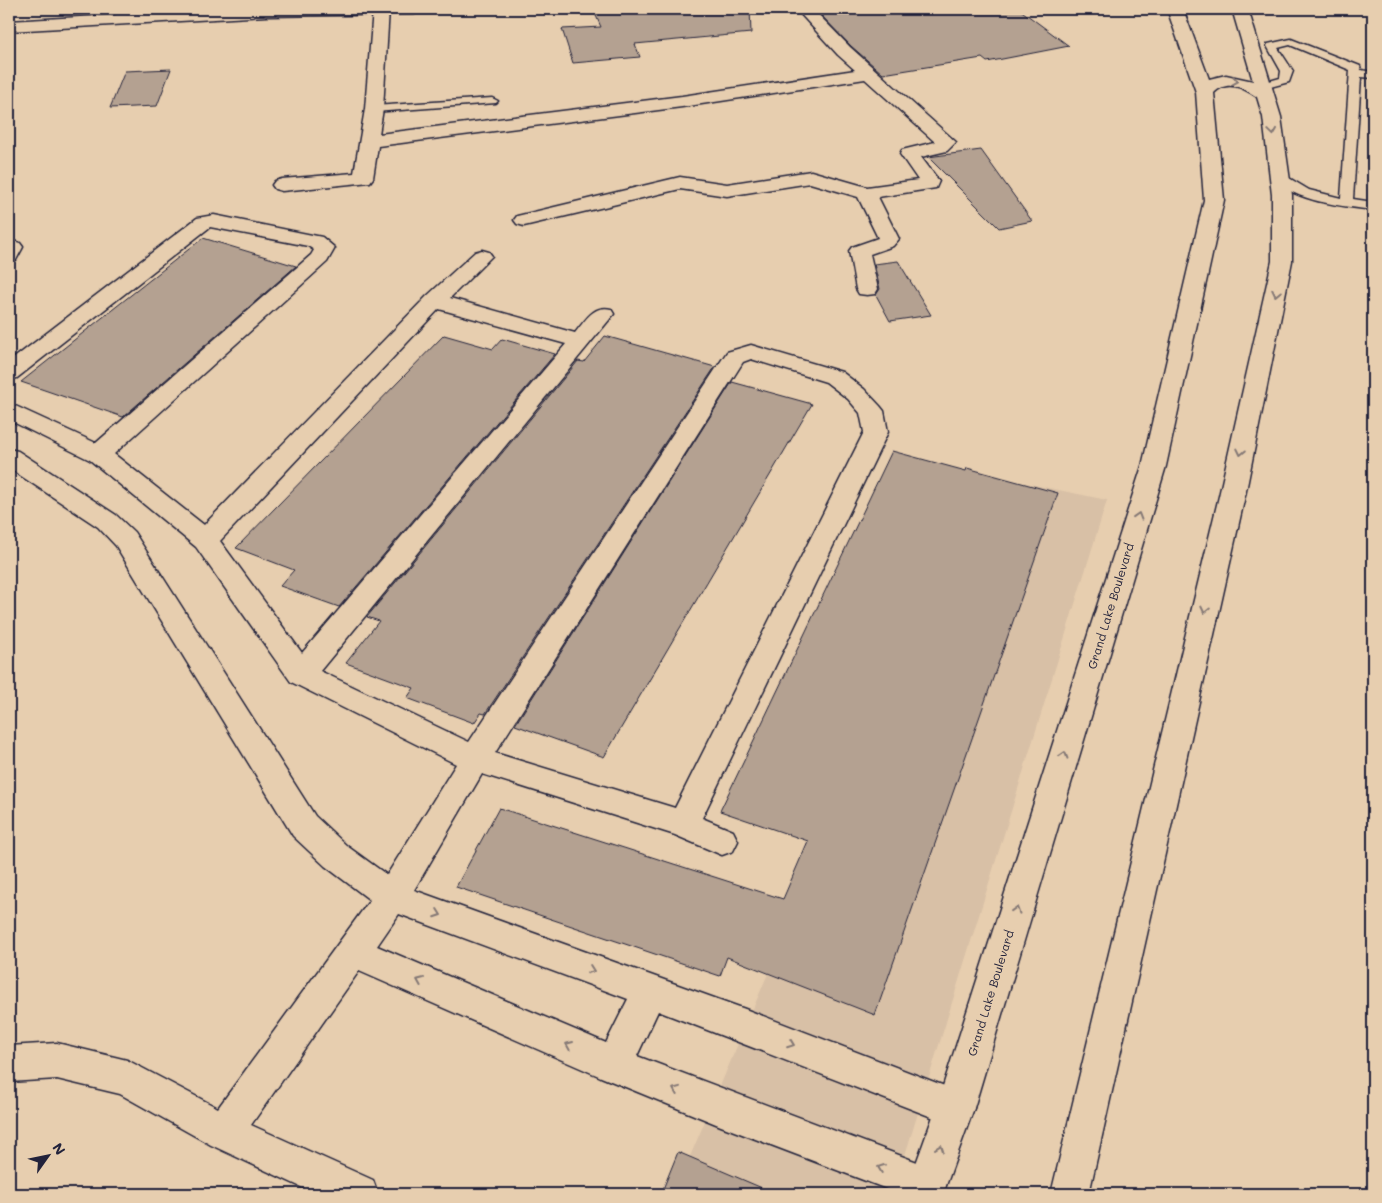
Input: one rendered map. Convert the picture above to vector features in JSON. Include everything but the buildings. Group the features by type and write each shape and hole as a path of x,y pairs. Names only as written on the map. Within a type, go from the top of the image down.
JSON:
{"street":[{"path":"282,185 363,178 374,109 380,9"},
{"path":"9,26 121,14 414,9"},
{"path":"524,220 680,182 730,189 811,176 866,193 929,184 929,181 909,154 940,147 947,142 844,51 804,9"},
{"name":"Grand Lake Boulevard","path":"925,1190 955,1108 1154,466 1214,200 1205,92 1175,9"},
{"path":"1070,1194 1232,496 1282,261 1282,195 1272,118 1240,9"},
{"path":"370,141 515,121 755,92 868,73"},
{"path":"1205,92 1210,85 1221,80 1230,79 1241,81 1264,91"},
{"path":"866,193 889,239 886,242 859,251 866,289"},
{"path":"9,373 204,222 214,221 315,241 324,248 320,258 99,454"},
{"path":"206,540 435,301 482,256"},
{"path":"435,301 581,341"},
{"path":"301,674 603,314"},
{"path":"224,1132 392,897 475,759 734,357 741,353 751,352 834,377 856,394 872,411 876,432 683,824"},
{"path":"9,411 99,454 206,540 301,674 475,759 683,824 722,841"},
{"path":"9,457 107,521 125,539 304,826 336,856 392,897 650,992 955,1108"},
{"path":"352,952 614,1065 925,1190"},
{"path":"614,1065 650,992"},
{"path":"9,1064 56,1061 127,1078 224,1132 359,1194"}],"lane":[{"path":"1264,91 1285,80 1287,71 1272,46 1291,42 1356,68 1347,202"},
{"path":"1356,73 1373,75"},
{"path":"374,109 492,102"},
{"path":"1280,178 1314,196 1373,206"}],"shaded area":[{"path":"981,474 1107,500 893,1194 674,1194"}]}
